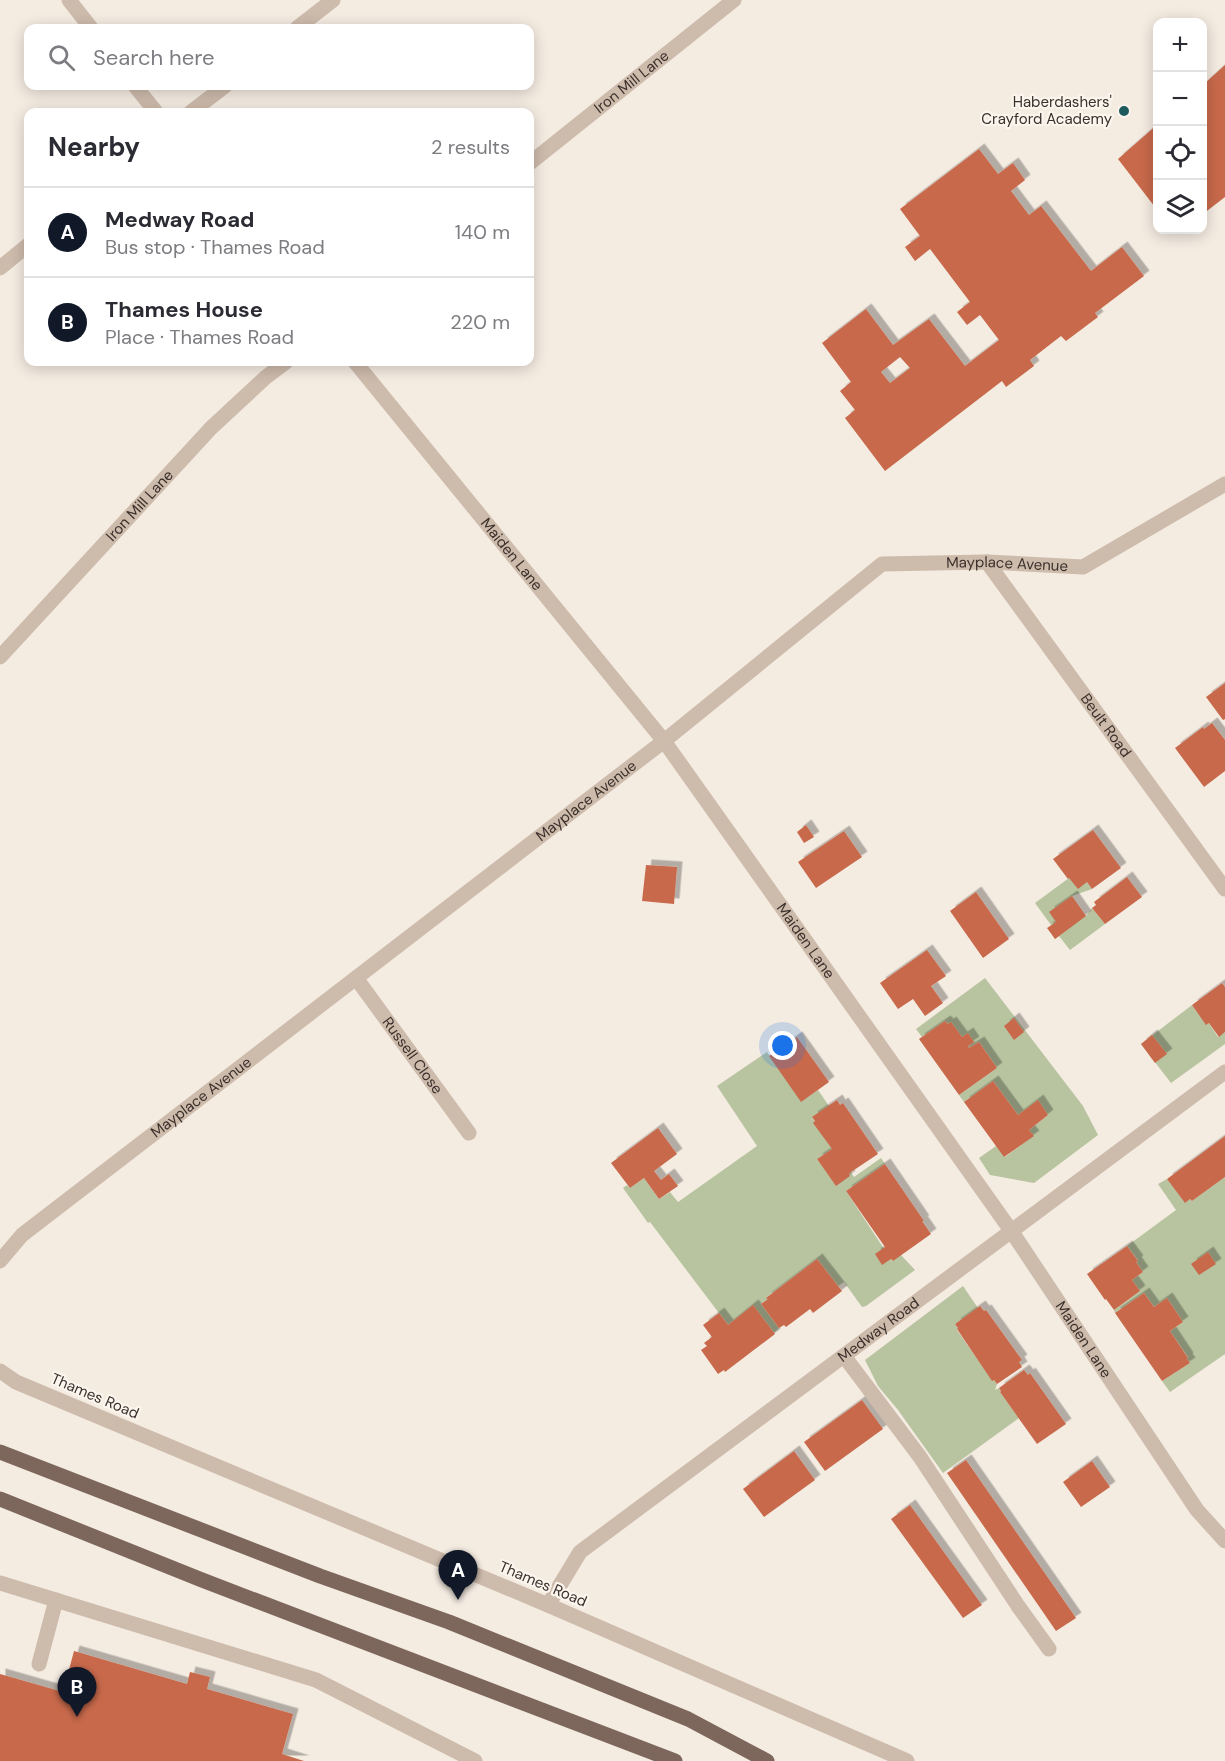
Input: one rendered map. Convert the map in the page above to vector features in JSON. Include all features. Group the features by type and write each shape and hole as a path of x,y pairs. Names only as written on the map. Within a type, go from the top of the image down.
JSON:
{"main road":[{"path":"0,1452 320,1576 449,1622 688,1719 767,1761"},
{"path":"0,1499 670,1760"}],"street":[{"path":"69,0 88,24"},
{"path":"302,24 333,0"},
{"name":"Iron Mill Lane","path":"534,160 735,0"},
{"path":"138,90 153,108"},
{"path":"196,108 220,90"},
{"path":"0,268 24,248"},
{"name":"Iron Mill Lane","path":"0,657 211,428 281,366"},
{"name":"Maiden Lane","path":"358,366 664,741 1012,1232 1197,1510 1225,1541"},
{"name":"Mayplace Avenue","path":"0,1261 22,1235 664,741 882,564 987,562 1083,567 1225,484"},
{"name":"Beult Road","path":"987,562 1225,889"},
{"name":"Russell Close","path":"356,978 470,1133"},
{"name":"Medway Road","path":"548,1605 580,1552 1225,1072"},
{"path":"844,1356 920,1457 1017,1606 1049,1649"},
{"name":"Thames Road","path":"0,1371 16,1382 548,1605 907,1761"},
{"path":"0,1582 316,1680 475,1761"},
{"path":"39,1664 56,1600"}],"green space":[{"path":"1069,878 1087,882 1092,889 1072,896 1086,916 1092,908 1105,924 1070,950 1059,936 1055,939 1051,925 1035,903"},
{"path":"985,978 1083,1106 1098,1135 1034,1183 990,1175 979,1158 996,1146 1005,1157 1033,1136 1029,1130 1048,1115 1038,1101 1018,1115 993,1081 964,1102 959,1095 997,1068 979,1042 969,1048 968,1046 974,1042 962,1037 945,1021 922,1037 916,1029"},
{"path":"1192,1005 1206,1024 1209,1023 1218,1037 1225,1032 1225,1044 1171,1083 1141,1044"},
{"path":"767,1052 801,1101 818,1090 829,1106 812,1118 832,1149 817,1159 836,1185 851,1172 854,1177 881,1158 885,1164 846,1191 892,1261 901,1255 915,1270 862,1307 844,1282 838,1286 817,1259 761,1304 779,1328 774,1333 753,1306 728,1325 623,1188 627,1185 630,1188 644,1178 659,1199 670,1192 678,1202 757,1146 717,1086"},
{"path":"1225,1177 1225,1354 1170,1392 1162,1381 1190,1363 1170,1331 1183,1322 1167,1298 1154,1307 1144,1293 1115,1313 1114,1310 1140,1291 1132,1280 1143,1272 1136,1262 1138,1260 1127,1246 1176,1210 1158,1184 1167,1179 1185,1202 1190,1199 1192,1201"},
{"path":"963,1286 978,1308 955,1324 957,1330 997,1384 995,1390 999,1388 1019,1418 943,1473 878,1386 865,1360"}],"building":[{"path":"1225,65 1225,197 1207,211 1207,126 1207,81"},
{"path":"1153,128 1153,204 1118,159"},
{"path":"979,149 998,174 1013,163 1025,180 1011,191 1029,215 1041,206 1091,271 1122,247 1144,276 1095,313 1098,317 1066,341 1061,336 1030,360 1034,366 1006,387 1002,381 885,471 845,418 855,410 840,391 851,382 822,343 866,309 893,345 929,319 965,366 999,340 980,315 967,325 957,312 970,302 930,249 915,261 905,247 920,236 900,209","holes":["900,357 910,368 890,383 881,372"]},
{"path":"1225,683 1225,719 1223,720 1206,697"},
{"path":"1212,723 1225,740 1225,771 1204,787 1175,748"},
{"path":"806,825 814,837 804,843 797,832"},
{"path":"1093,830 1121,868 1092,889 1087,882 1078,889 1053,859"},
{"path":"844,831 862,857 816,888 798,862"},
{"path":"646,865 677,867 674,904 642,901"},
{"path":"1127,877 1142,897 1105,924 1092,908 1096,905 1094,902"},
{"path":"976,892 1009,939 983,958 950,911"},
{"path":"1072,896 1086,916 1055,939 1047,928 1056,922 1049,912"},
{"path":"927,950 946,976 931,986 943,1003 925,1016 913,999 898,1009 880,983"},
{"path":"1222,983 1225,987 1225,1032 1219,1037 1209,1023 1206,1025 1192,1005"},
{"path":"1014,1018 1024,1032 1014,1040 1004,1026"},
{"path":"945,1021 948,1024 951,1022 962,1037 968,1033 974,1042 968,1046 969,1048 979,1042 997,1068 959,1095 919,1039"},
{"path":"1152,1035 1167,1054 1155,1063 1141,1044"},
{"path":"797,1037 829,1082 801,1102 769,1056"},
{"path":"993,1081 1018,1115 1038,1100 1048,1115 1029,1130 1034,1136 1004,1157 964,1102"},
{"path":"837,1100 840,1105 843,1103 878,1154 851,1172 850,1176 836,1186 817,1159 832,1149 813,1123 815,1121 812,1117"},
{"path":"658,1128 677,1154 654,1171 661,1180 669,1174 678,1186 659,1199 644,1178 630,1188 611,1163"},
{"path":"1225,1136 1225,1177 1192,1201 1190,1199 1185,1203 1167,1179"},
{"path":"885,1164 931,1234 893,1261 891,1259 882,1265 875,1254 885,1247 846,1191"},
{"path":"1127,1246 1143,1272 1132,1280 1140,1291 1114,1310 1087,1274"},
{"path":"1208,1252 1216,1264 1199,1275 1191,1264"},
{"path":"817,1259 842,1291 813,1313 810,1309 786,1327 784,1325 779,1328 761,1304"},
{"path":"1144,1293 1154,1307 1167,1298 1183,1322 1170,1331 1190,1363 1162,1381 1115,1313"},
{"path":"753,1305 775,1334 725,1372 724,1370 718,1374 701,1350 707,1346 704,1343 712,1337 703,1325 719,1313 728,1325"},
{"path":"980,1306 984,1311 986,1310 1022,1360 1019,1362 1022,1367 997,1384 994,1380 992,1381 955,1324"},
{"path":"1024,1370 1028,1375 1030,1373 1066,1424 1037,1444 999,1388"},
{"path":"862,1400 883,1429 825,1471 804,1442"},
{"path":"794,1451 815,1480 764,1517 743,1489"},
{"path":"966,1460 1076,1618 1056,1631 947,1473"},
{"path":"1092,1461 1110,1487 1081,1507 1063,1482"},
{"path":"910,1505 982,1605 963,1618 891,1519"},
{"path":"74,1651 187,1684 190,1672 210,1677 207,1689 293,1714 282,1754 304,1761 0,1761 0,1674 63,1692"}],"place":[{"name":"Haberdashers' Crayford Academy","path":"1124,111"},
{"name":"Medway Road","path":"458,1600"},
{"name":"Thames House","path":"77,1717"}]}
